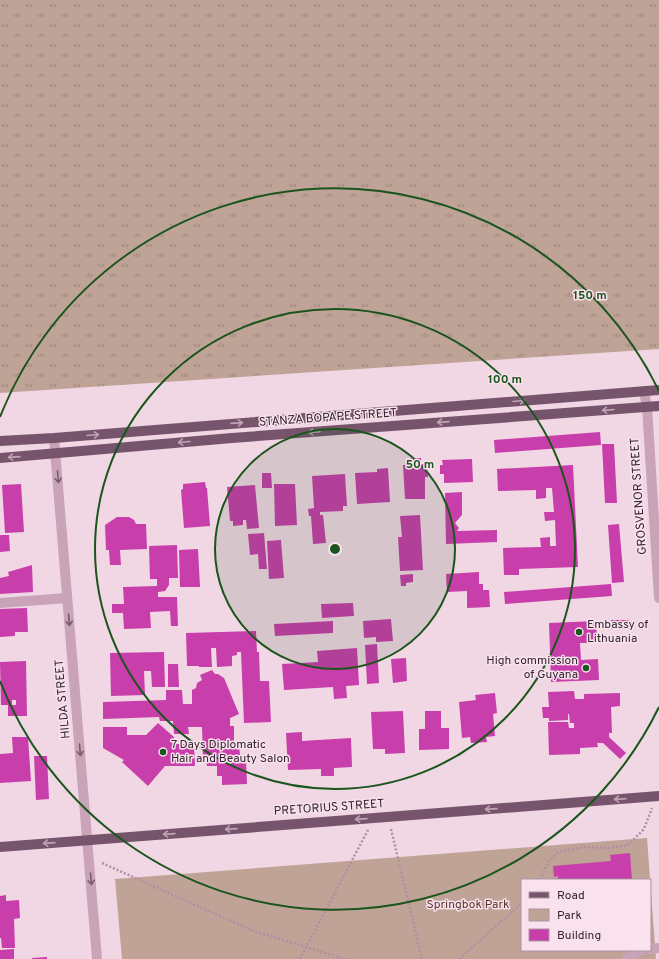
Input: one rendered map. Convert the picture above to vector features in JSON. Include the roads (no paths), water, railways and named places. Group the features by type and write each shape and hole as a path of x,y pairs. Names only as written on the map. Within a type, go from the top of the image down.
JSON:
{"main road":[{"name":"STANZA BOPAPE STREET","path":"0,441 659,390"},
{"name":"STANZA BOPAPE STREET","path":"0,458 659,406"},
{"name":"PRETORIUS STREET","path":"0,847 657,796"}],"street":[{"name":"GROSVENOR STREET","path":"644,391 647,407 659,598"},
{"name":"HILDA STREET","path":"54,438 97,959"},
{"path":"0,603 67,598"},
{"path":"626,959 640,951"}],"place":[{"name":"Embassy of Lithuania","path":"579,632"},
{"name":"High commission of Guyana","path":"586,668"},
{"name":"7 Days Diplomatic Hair and Beauty Salon","path":"163,752"}],"park label":[{"name":"Springbok Park","path":"468,905"}]}
